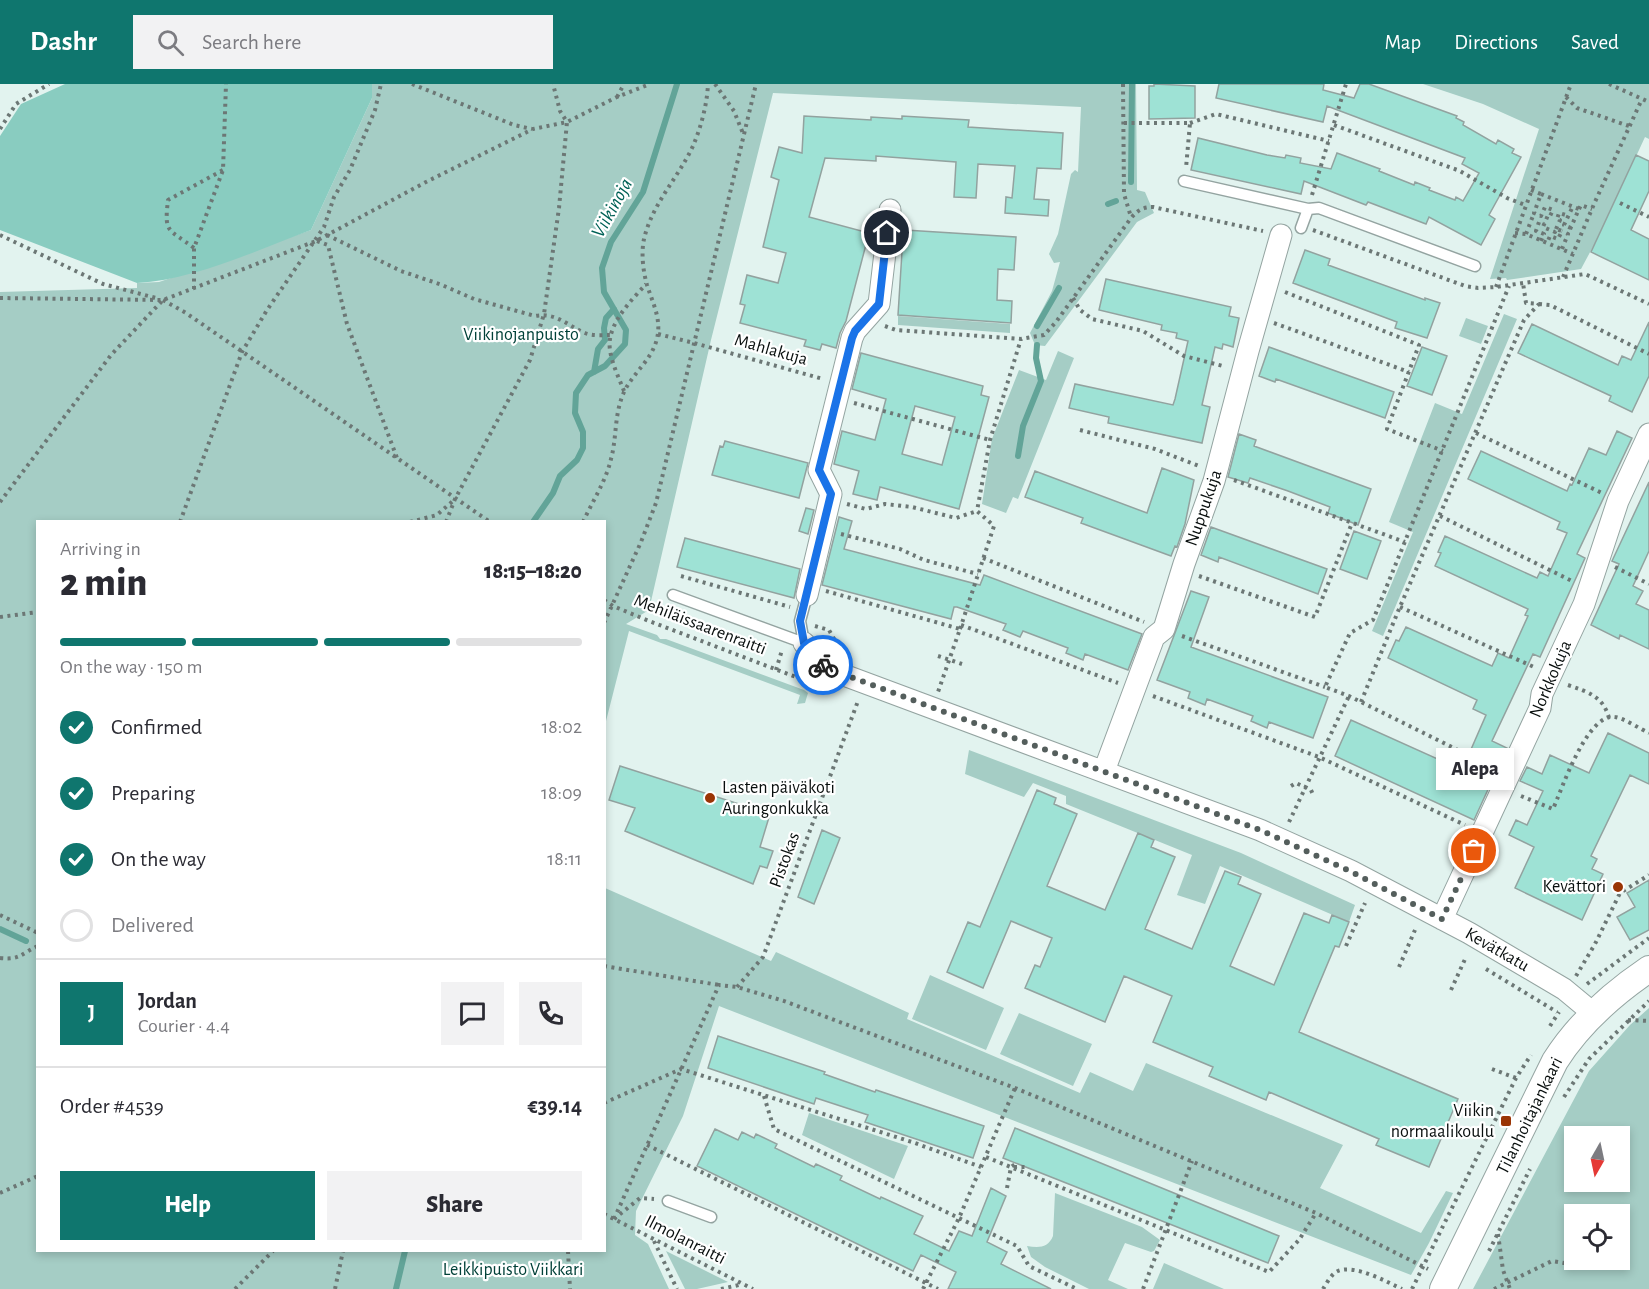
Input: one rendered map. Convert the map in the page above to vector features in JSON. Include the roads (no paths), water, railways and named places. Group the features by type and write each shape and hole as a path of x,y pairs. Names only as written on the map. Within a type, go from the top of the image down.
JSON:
{"street":[{"path":"806,597 831,494 819,470 855,331 879,304 890,210"},
{"name":"Nuppukuja","path":"1104,771 1154,637 1164,629 1217,473 1243,370 1291,232"},
{"name":"Norkkokuja","path":"1442,919 1540,708 1542,694 1589,589 1618,501 1649,434"},
{"name":"Kevätkatu","path":"804,643 825,668 1260,830 1350,871 1442,919 1564,989 1593,1013"},
{"name":"Tilanhoitajankaari","path":"1443,1289 1555,1061 1571,1037 1593,1013 1649,969"}],"lane":[{"path":"1184,181 1308,208 1319,208 1475,266"},
{"path":"1291,232 1308,208"},
{"path":"673,595 804,643"},
{"path":"804,643 800,621 806,597"},
{"path":"668,1201 711,1217"}],"waterway":[{"name":"Viikinoja","path":"534,520 553,493 560,476 577,460 583,448 583,432 575,413 576,393 588,375 605,366 625,344 626,330 604,292 602,268 611,242 643,192 677,84"},
{"path":"1131,182 1132,84"},
{"path":"1108,204 1116,201"},
{"path":"1037,326 1059,288"},
{"path":"594,372 598,349 605,340 606,318 614,309"},
{"path":"1018,456 1023,426 1041,381 1036,358 1037,345"},
{"path":"0,929 26,941"},
{"name":"Viikinoja","path":"396,1289 405,1252"}],"place":[{"name":"Lasten päiväkoti Auringonkukka","path":"710,798"},
{"name":"Alepa","path":"1474,851"},
{"name":"Kevättori","path":"1618,887"},
{"name":"Viikin normaalikoulu","path":"1506,1121"}],"park label":[{"name":"Viikinojanpuisto","path":"521,335"},
{"name":"Leikkipuisto Viikkari","path":"513,1270"}]}
